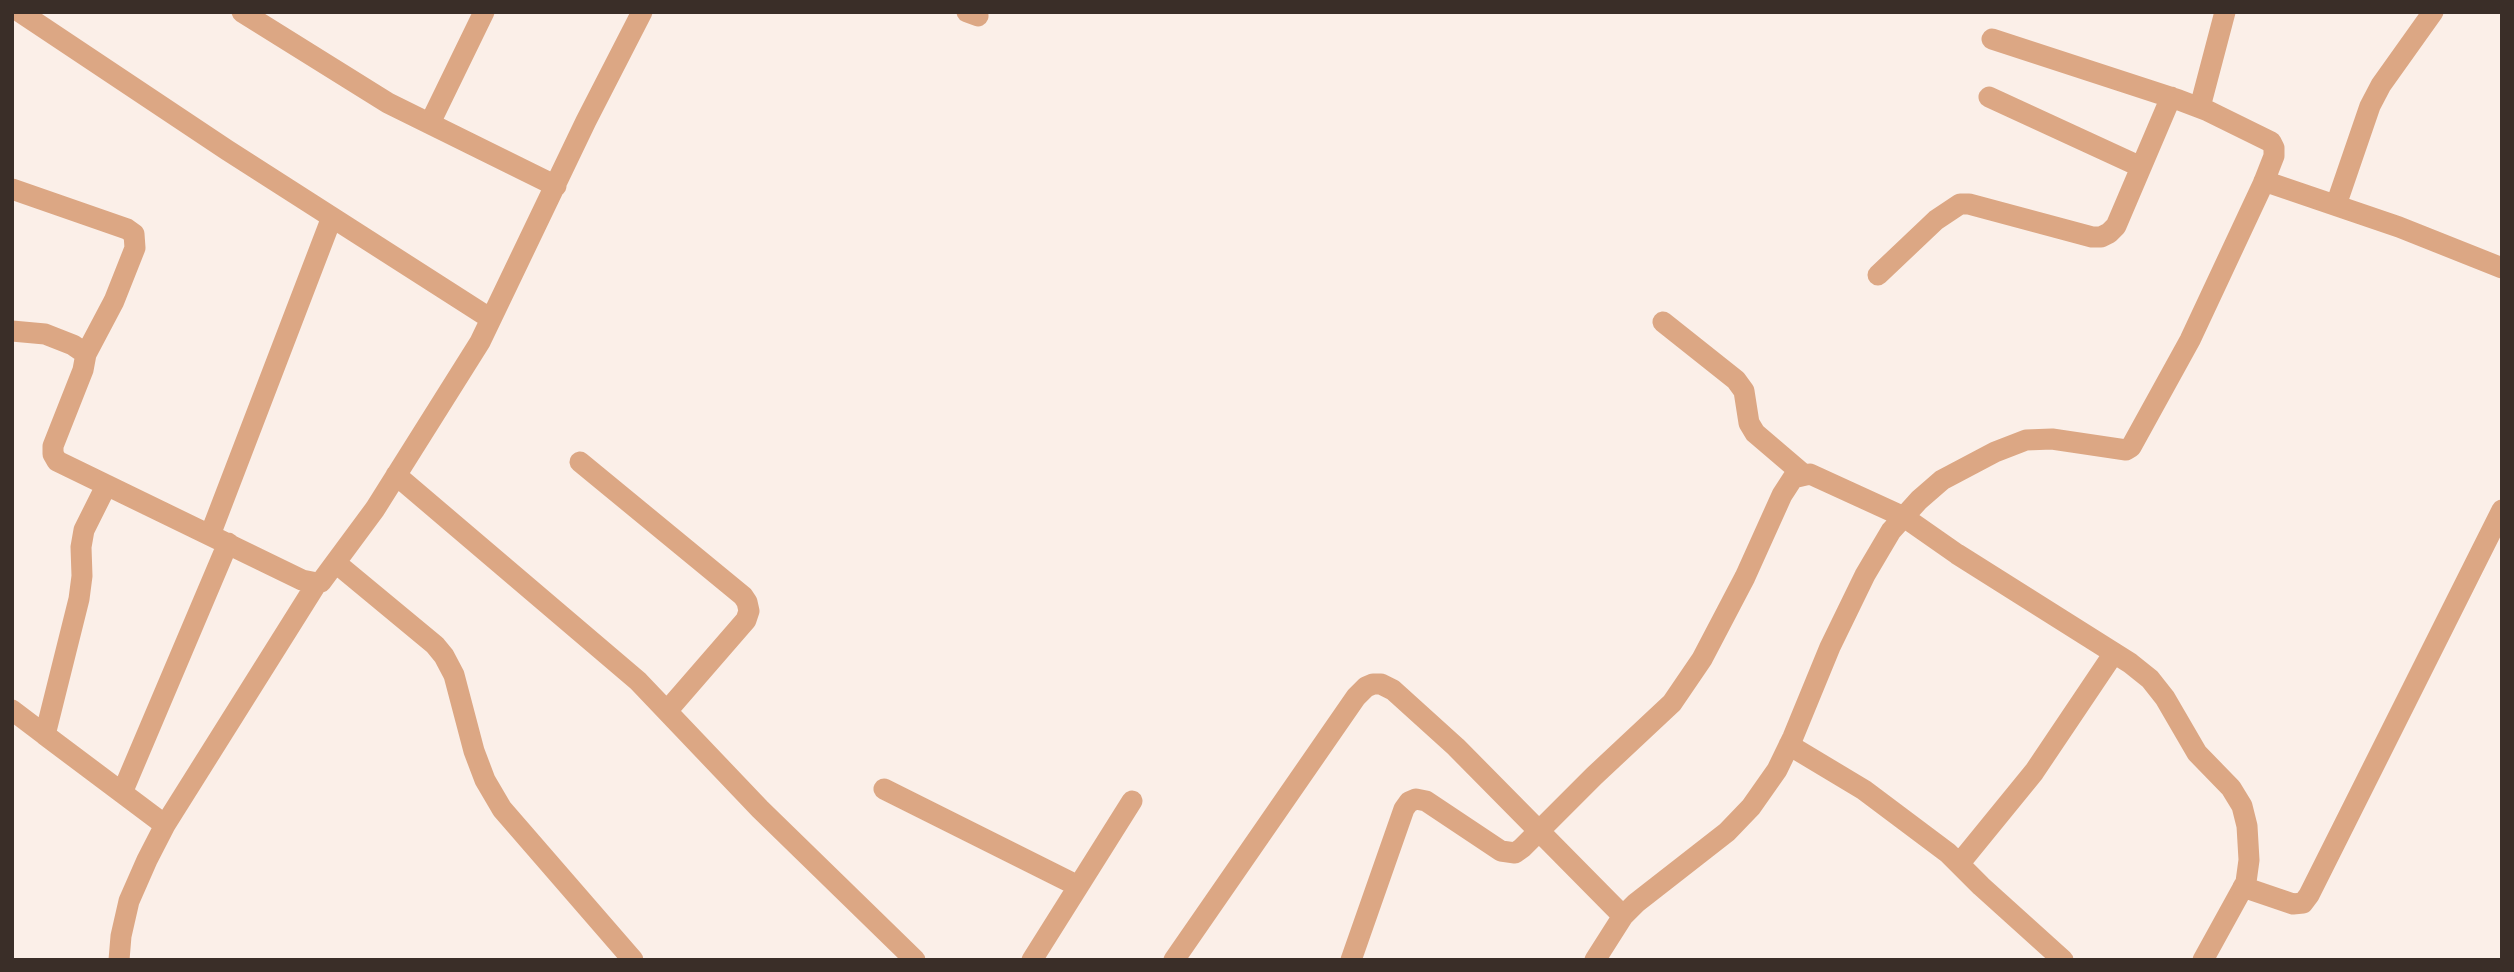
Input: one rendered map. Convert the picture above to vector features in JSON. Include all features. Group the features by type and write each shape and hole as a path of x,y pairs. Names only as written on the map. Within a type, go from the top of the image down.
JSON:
{"street":[{"path":"20,12 491,319"},
{"path":"242,12 388,103 556,187"},
{"path":"430,123 484,12"},
{"path":"119,960 129,901 146,860 165,825 317,583 326,578 396,475 480,342 642,12"},
{"path":"2200,107 2225,12"},
{"path":"2336,205 2370,106 2381,85 2433,12"},
{"path":"1595,960 1623,916 1653,887 1727,832 1751,807 1777,770 1830,647 1865,575 1891,531 1919,500 1942,480 2012,444 2026,440 2052,439 2109,449 2126,450 2131,447 2190,340 2264,181 2274,156 2271,142 2200,107 1992,39"},
{"path":"1989,97 2141,167"},
{"path":"1878,275 1936,220 1960,205 1969,204 2092,237 2109,233 2116,226 2171,97"},
{"path":"2264,181 2399,227 2502,268"},
{"path":"12,189 127,229 134,234 135,248 114,301 86,354 83,370 52,446 57,461 302,580 317,583"},
{"path":"122,793 219,539 332,217"},
{"path":"1663,322 1736,380 1744,391 1749,423 1755,433 1803,474"},
{"path":"12,331 45,334 73,345 86,354"},
{"path":"580,462 747,602 749,611 746,620 667,712"},
{"path":"1351,960 1404,809 1409,802 1416,799 1426,802 1501,851 1515,853 1522,848 1672,703 1686,684 1745,577 1782,495 1793,478 1803,474 1818,476 1904,517 2150,679 2165,698 2197,753 2231,788 2242,806 2247,826 2249,860 2244,887 2203,960"},
{"path":"396,475 639,681 760,809 915,960"},
{"path":"45,735 79,599 84,530 106,486"},
{"path":"2244,887 2293,904 2303,903 2309,895 2502,510"},
{"path":"336,563 435,645 444,656 454,675 477,761 502,809 633,960"},
{"path":"1959,864 2034,772 2114,653"},
{"path":"1174,960 1356,697 1373,684 1381,684 1393,690 1456,747 1623,916"},
{"path":"12,710 165,825"},
{"path":"1789,745 1864,790 1948,853 2063,960"},
{"path":"884,789 1078,886"},
{"path":"1032,960 1132,801"}]}
